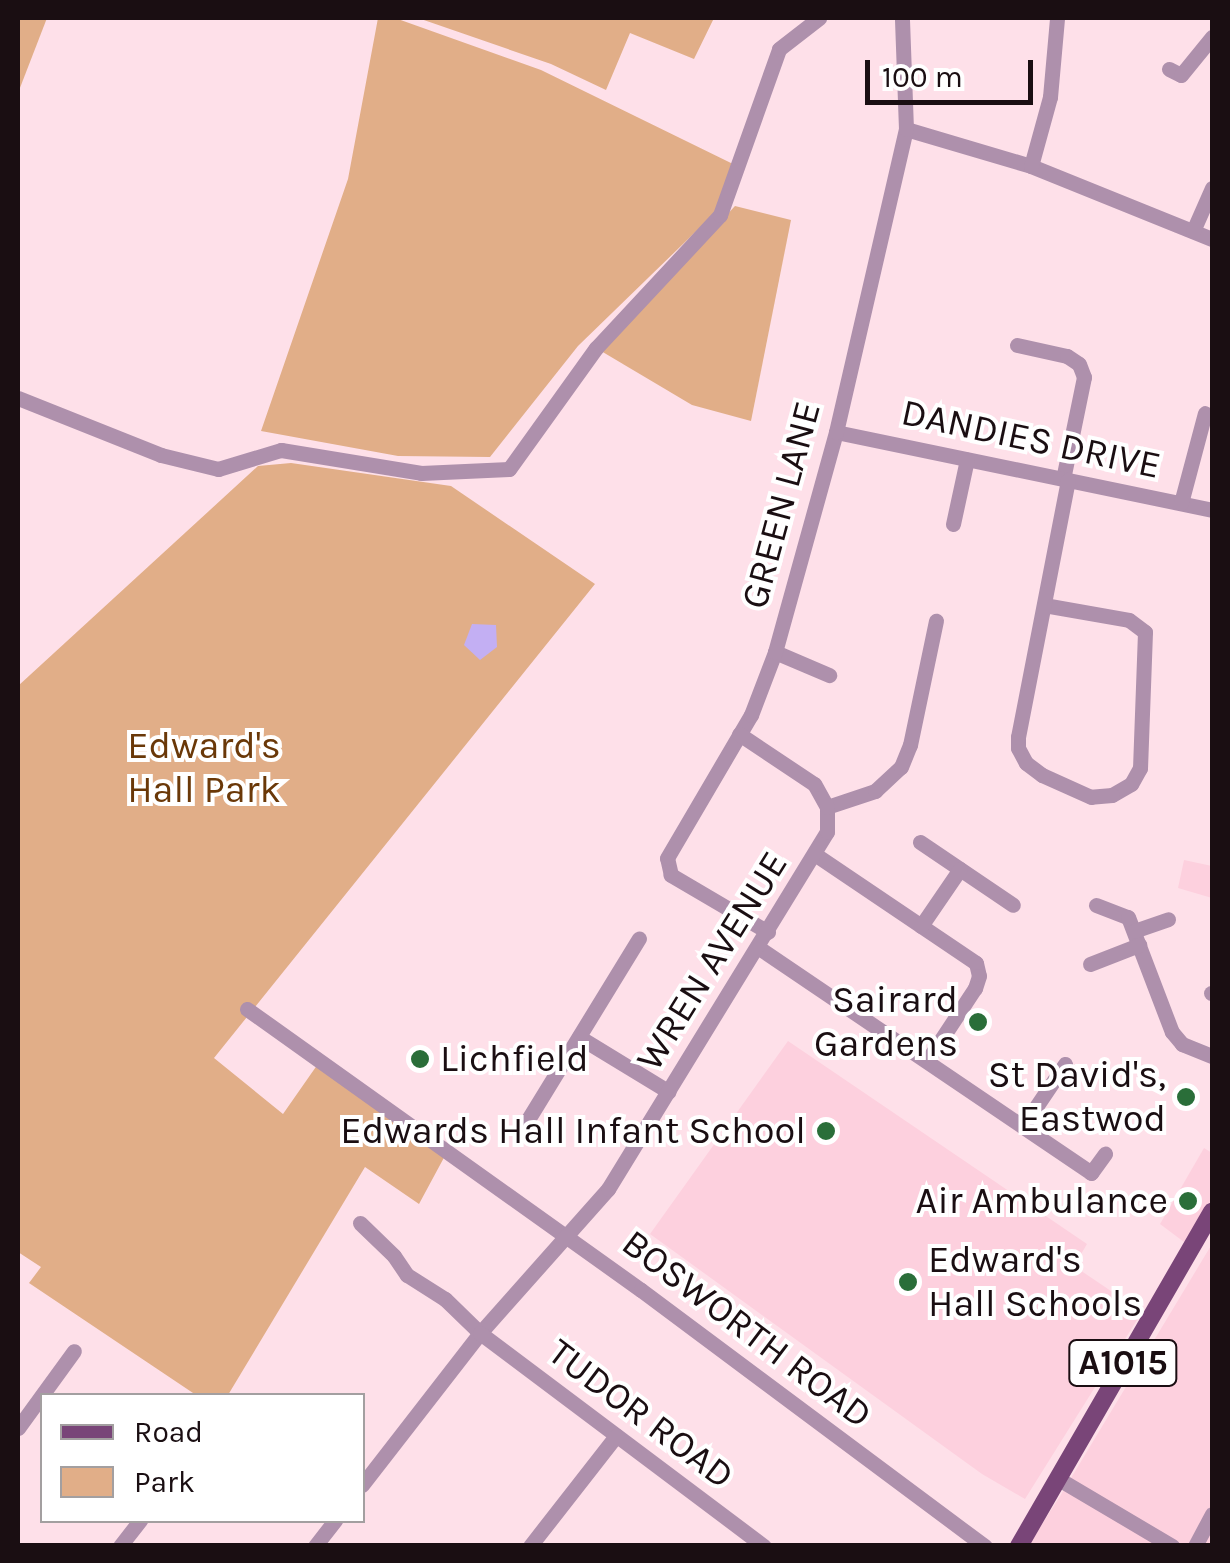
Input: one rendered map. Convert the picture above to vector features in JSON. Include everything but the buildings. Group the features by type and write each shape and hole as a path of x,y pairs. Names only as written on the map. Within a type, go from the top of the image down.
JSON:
{"main road":[{"name":"A1015","path":"1019,1546 1212,1212"}],"street":[{"path":"18,398 161,455 218,469 281,450 422,473 508,469 596,348 720,216 779,50 819,18"},
{"name":"GREEN LANE","path":"768,932 676,879 666,864 759,698 775,652 836,432 906,130 902,18"},
{"path":"1031,166 1050,97 1057,18"},
{"path":"1170,69 1181,75 1212,37"},
{"path":"906,130 1031,166 1212,239"},
{"path":"1193,231 1212,188"},
{"path":"1017,345 1067,356 1078,364 1084,378 1018,737 1021,757 1033,770 1080,794 1112,795 1131,784 1140,768 1145,632 1130,620 1044,606"},
{"path":"1181,503 1205,413"},
{"name":"DANDIES DRIVE","path":"836,432 1212,510"},
{"path":"953,524 967,458"},
{"path":"739,734 806,777 827,807 875,791 901,767 910,745 936,621"},
{"path":"775,652 829,675"},
{"name":"WREN AVENUE","path":"365,1481 480,1333 608,1189 816,855 827,832 827,807"},
{"path":"920,842 1013,905"},
{"path":"816,855 972,960 979,976 927,1061"},
{"path":"921,926 960,869"},
{"path":"1096,904 1126,914 1172,1032 1182,1044 1212,1056"},
{"path":"1090,964 1168,919"},
{"path":"524,1126 639,938"},
{"path":"759,948 1091,1173 1104,1154"},
{"name":"BOSWORTH ROAD","path":"247,1009 566,1236 986,1546"},
{"path":"579,1037 670,1092"},
{"path":"1024,1126 1066,1064"},
{"name":"TUDOR ROAD","path":"360,1223 410,1278 445,1299 480,1333 764,1546"},
{"path":"43,1393 74,1351"},
{"path":"18,1428 40,1398"},
{"path":"530,1546 616,1436"},
{"path":"1057,1478 1172,1546"},
{"path":"1195,1546 1212,1514"},
{"path":"120,1546 138,1523"},
{"path":"315,1546 333,1523"}],"shaded area":[{"path":"472,624 496,625 497,647 480,660 464,645"},
{"path":"1184,860 1212,866 1212,898 1178,888"},
{"name":"Edward's Hall Schools","path":"788,1041 1087,1244 1074,1266 1142,1312 1025,1499 982,1474 650,1234"},
{"path":"1204,1148 1212,1153 1212,1224 1184,1242 1160,1224"},
{"path":"1212,1244 1212,1545 1028,1546 1062,1493"}],"green space":[{"path":"18,18 47,18 18,93"},
{"path":"378,18 395,18 541,70 733,164 716,212 578,346 490,457 398,456 261,431 348,179"},
{"path":"418,18 714,18 694,59 630,33 606,90 551,64"},
{"path":"735,206 791,220 751,421 692,405 601,351"},
{"name":"Edward's Hall Park","path":"291,463 451,486 595,584 214,1058 283,1114 320,1061 447,1152 419,1204 365,1167 229,1393 193,1393 29,1283 41,1267 18,1252 18,686 258,466"}],"place":[{"name":"Sairard Gardens","path":"978,1022"},
{"name":"Lichfield","path":"420,1059"},
{"name":"St David's, Eastwod","path":"1186,1097"},
{"name":"Edwards Hall Infant School","path":"826,1131"},
{"name":"Air Ambulance","path":"1188,1201"},
{"name":"Edward's Hall Schools","path":"908,1282"}]}
